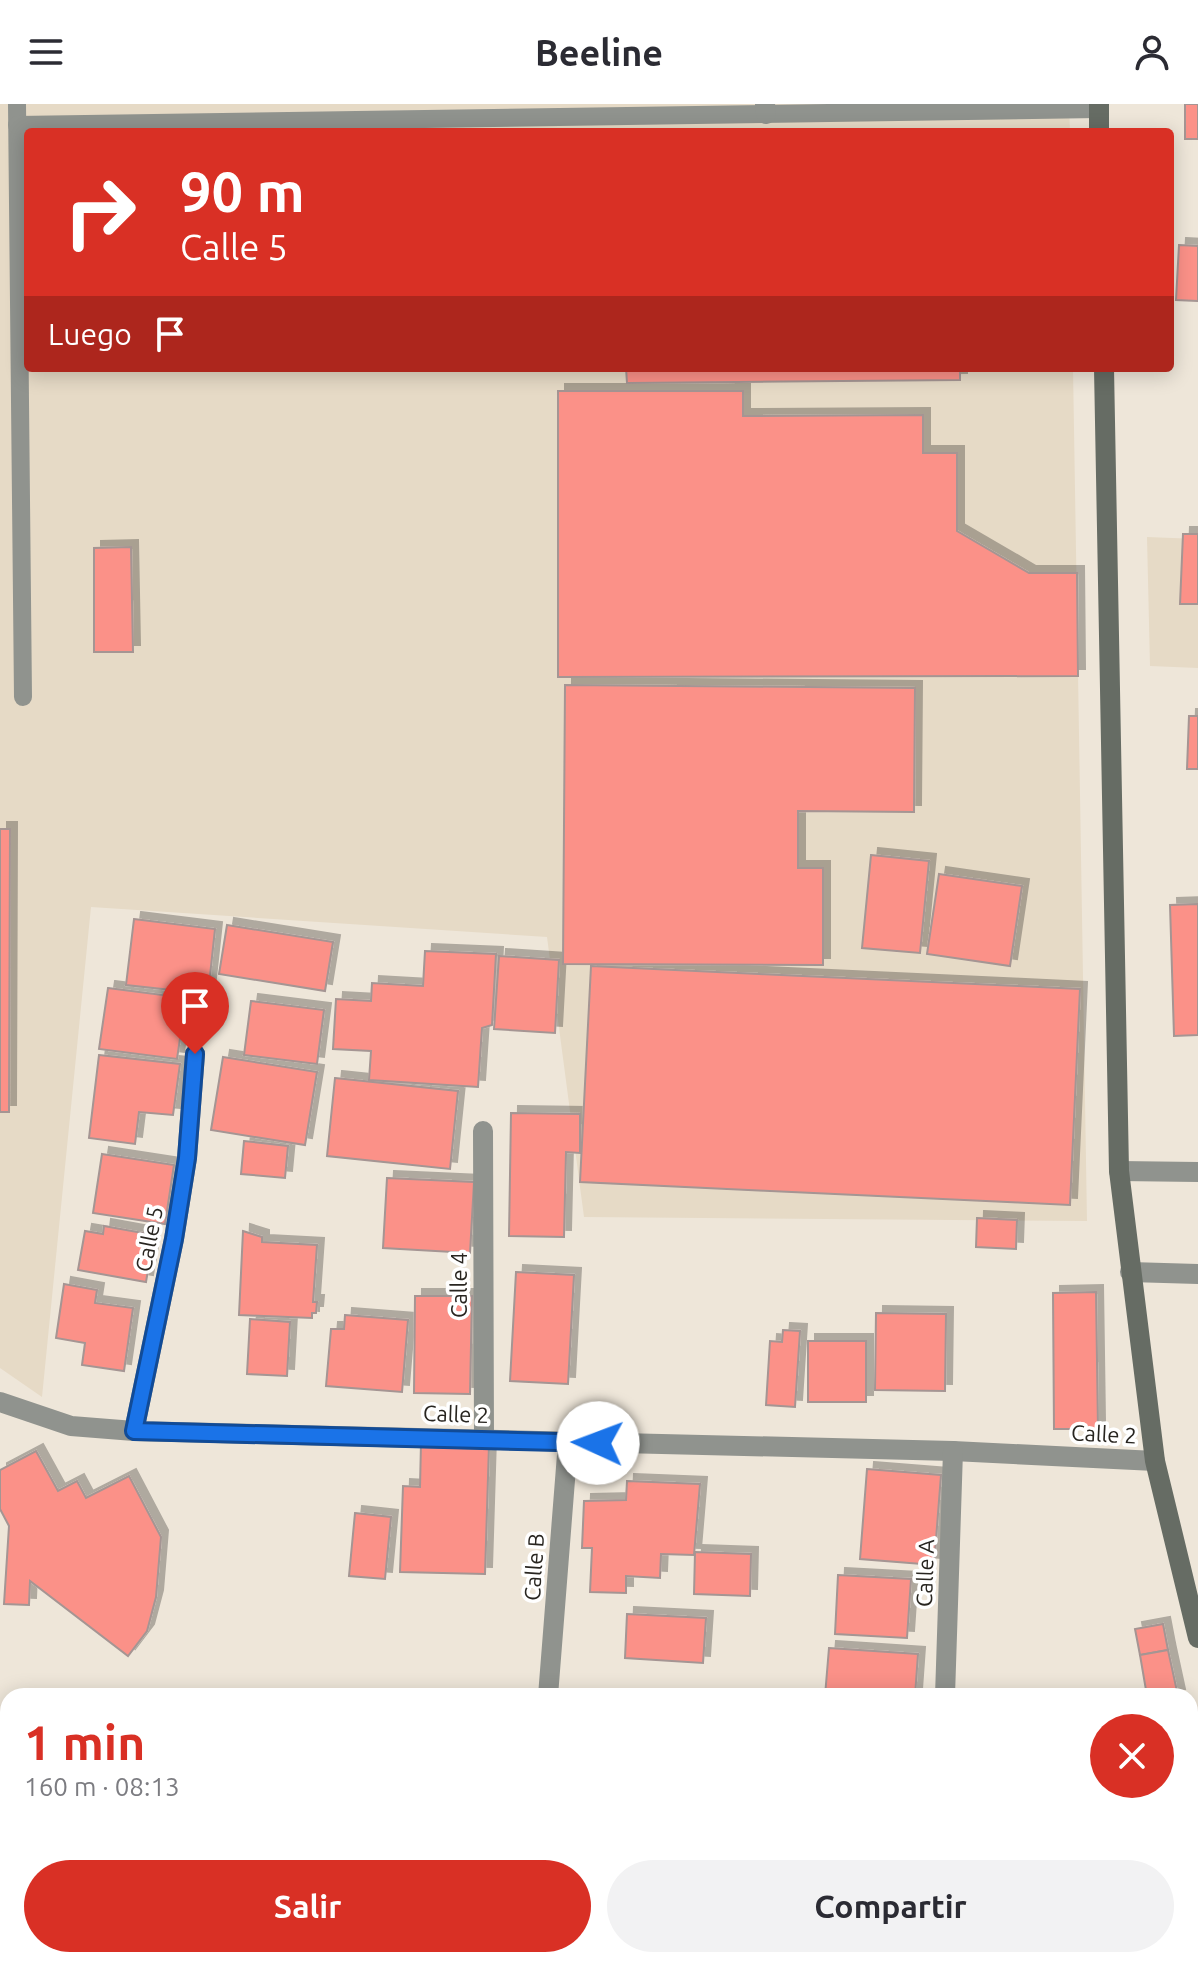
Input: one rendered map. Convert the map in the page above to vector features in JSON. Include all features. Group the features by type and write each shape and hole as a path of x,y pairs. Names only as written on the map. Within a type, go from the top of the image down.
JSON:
{"street":[{"path":"1099,106 1099,128"},
{"path":"1104,372 1119,1171 1155,1461 1198,1638"},
{"name":"Calle 5","path":"134,1431 174,1239 187,1158 195,1054"},
{"name":"Calle 4","path":"483,1131 484,1438"},
{"path":"1119,1171 1198,1172"},
{"path":"1130,1272 1198,1274"},
{"name":"Calle 2","path":"0,1402 71,1426 134,1431 953,1451 1155,1461"},
{"name":"Calle B","path":"549,1688 568,1442"},
{"name":"Calle A","path":"945,1688 953,1451"}],"lane":[{"path":"17,104 23,697"},
{"path":"17,125 766,109 1099,106"}],"shaded area":[{"path":"0,104 1069,104 1070,128 24,128 24,372 1073,372 1087,1221 584,1217 547,937 91,907 42,1397 0,1368"},
{"path":"1147,537 1198,539 1198,668 1150,666"}],"building":[{"path":"1185,104 1198,104 1198,139 1185,139"},
{"path":"1179,245 1198,246 1198,301 1176,300"},
{"path":"626,372 960,372 960,380 627,383"},
{"path":"558,391 743,391 743,416 923,415 923,453 957,453 957,531 1029,573 1077,573 1078,676 558,677"},
{"path":"1183,534 1198,534 1198,604 1180,604"},
{"path":"131,547 133,652 94,652 94,548"},
{"path":"565,685 915,688 914,812 798,811 798,868 823,868 823,965 563,964"},
{"path":"1189,716 1198,716 1198,769 1187,769"},
{"path":"0,829 10,829 9,1112 0,1112"},
{"path":"871,855 929,861 920,953 862,948"},
{"path":"939,874 1022,886 1010,966 927,954"},
{"path":"1198,904 1198,1035 1174,1036 1170,905"},
{"path":"134,919 215,929 208,994 126,985"},
{"path":"227,925 333,942 325,991 219,974"},
{"path":"425,951 496,954 492,1025 482,1028 478,1087 369,1080 371,1051 333,1049 336,999 371,1001 372,983 423,986"},
{"path":"499,956 559,960 555,1033 494,1029"},
{"path":"591,966 1080,989 1070,1205 580,1182"},
{"path":"108,988 186,998 177,1059 99,1049"},
{"path":"251,1001 324,1010 317,1064 244,1055"},
{"path":"99,1055 180,1064 173,1115 139,1112 135,1144 89,1138"},
{"path":"223,1057 317,1072 305,1145 211,1130"},
{"path":"335,1078 458,1091 450,1169 327,1156"},
{"path":"511,1113 580,1114 580,1153 566,1152 564,1237 509,1236"},
{"path":"244,1141 288,1146 285,1178 241,1174"},
{"path":"102,1154 174,1165 165,1224 93,1213"},
{"path":"387,1178 474,1182 470,1253 383,1248"},
{"path":"977,1218 1017,1220 1016,1249 976,1247"},
{"path":"104,1226 154,1235 146,1282 78,1270 85,1231 103,1234"},
{"path":"243,1231 262,1237 262,1242 317,1245 313,1302 317,1302 312,1318 239,1315"},
{"path":"516,1272 574,1275 568,1384 510,1381"},
{"path":"64,1284 97,1290 95,1303 133,1308 124,1371 82,1365 85,1343 56,1338"},
{"path":"1096,1292 1098,1429 1054,1429 1053,1293"},
{"path":"415,1296 472,1296 470,1394 414,1393"},
{"path":"876,1313 946,1314 945,1391 875,1390"},
{"path":"345,1315 408,1320 402,1392 326,1386 331,1329 344,1329"},
{"path":"250,1319 290,1322 287,1376 247,1374"},
{"path":"783,1330 800,1331 795,1407 766,1405 770,1341 782,1342"},
{"path":"808,1341 866,1341 866,1402 808,1402"},
{"path":"421,1443 489,1445 485,1574 400,1572 403,1486 420,1487"},
{"path":"36,1451 58,1491 77,1481 86,1498 129,1476 161,1537 156,1597 147,1631 128,1656 30,1581 29,1605 4,1604 9,1526 0,1509 0,1470"},
{"path":"867,1469 941,1475 934,1565 860,1559"},
{"path":"627,1481 700,1484 694,1555 661,1554 660,1578 626,1576 626,1593 590,1592 592,1548 582,1548 584,1501 626,1500"},
{"path":"355,1513 391,1517 385,1579 349,1576"},
{"path":"695,1552 751,1554 750,1596 694,1594"},
{"path":"838,1575 911,1579 907,1638 835,1634"},
{"path":"627,1614 706,1618 703,1663 625,1658"},
{"path":"1163,1624 1168,1650 1140,1655 1135,1629"},
{"path":"829,1648 918,1654 916,1688 826,1688"},
{"path":"1168,1650 1176,1688 1146,1688 1140,1655"}],"route":[{"path":"195,1054 187,1158 174,1239 134,1431 598,1443"}]}
